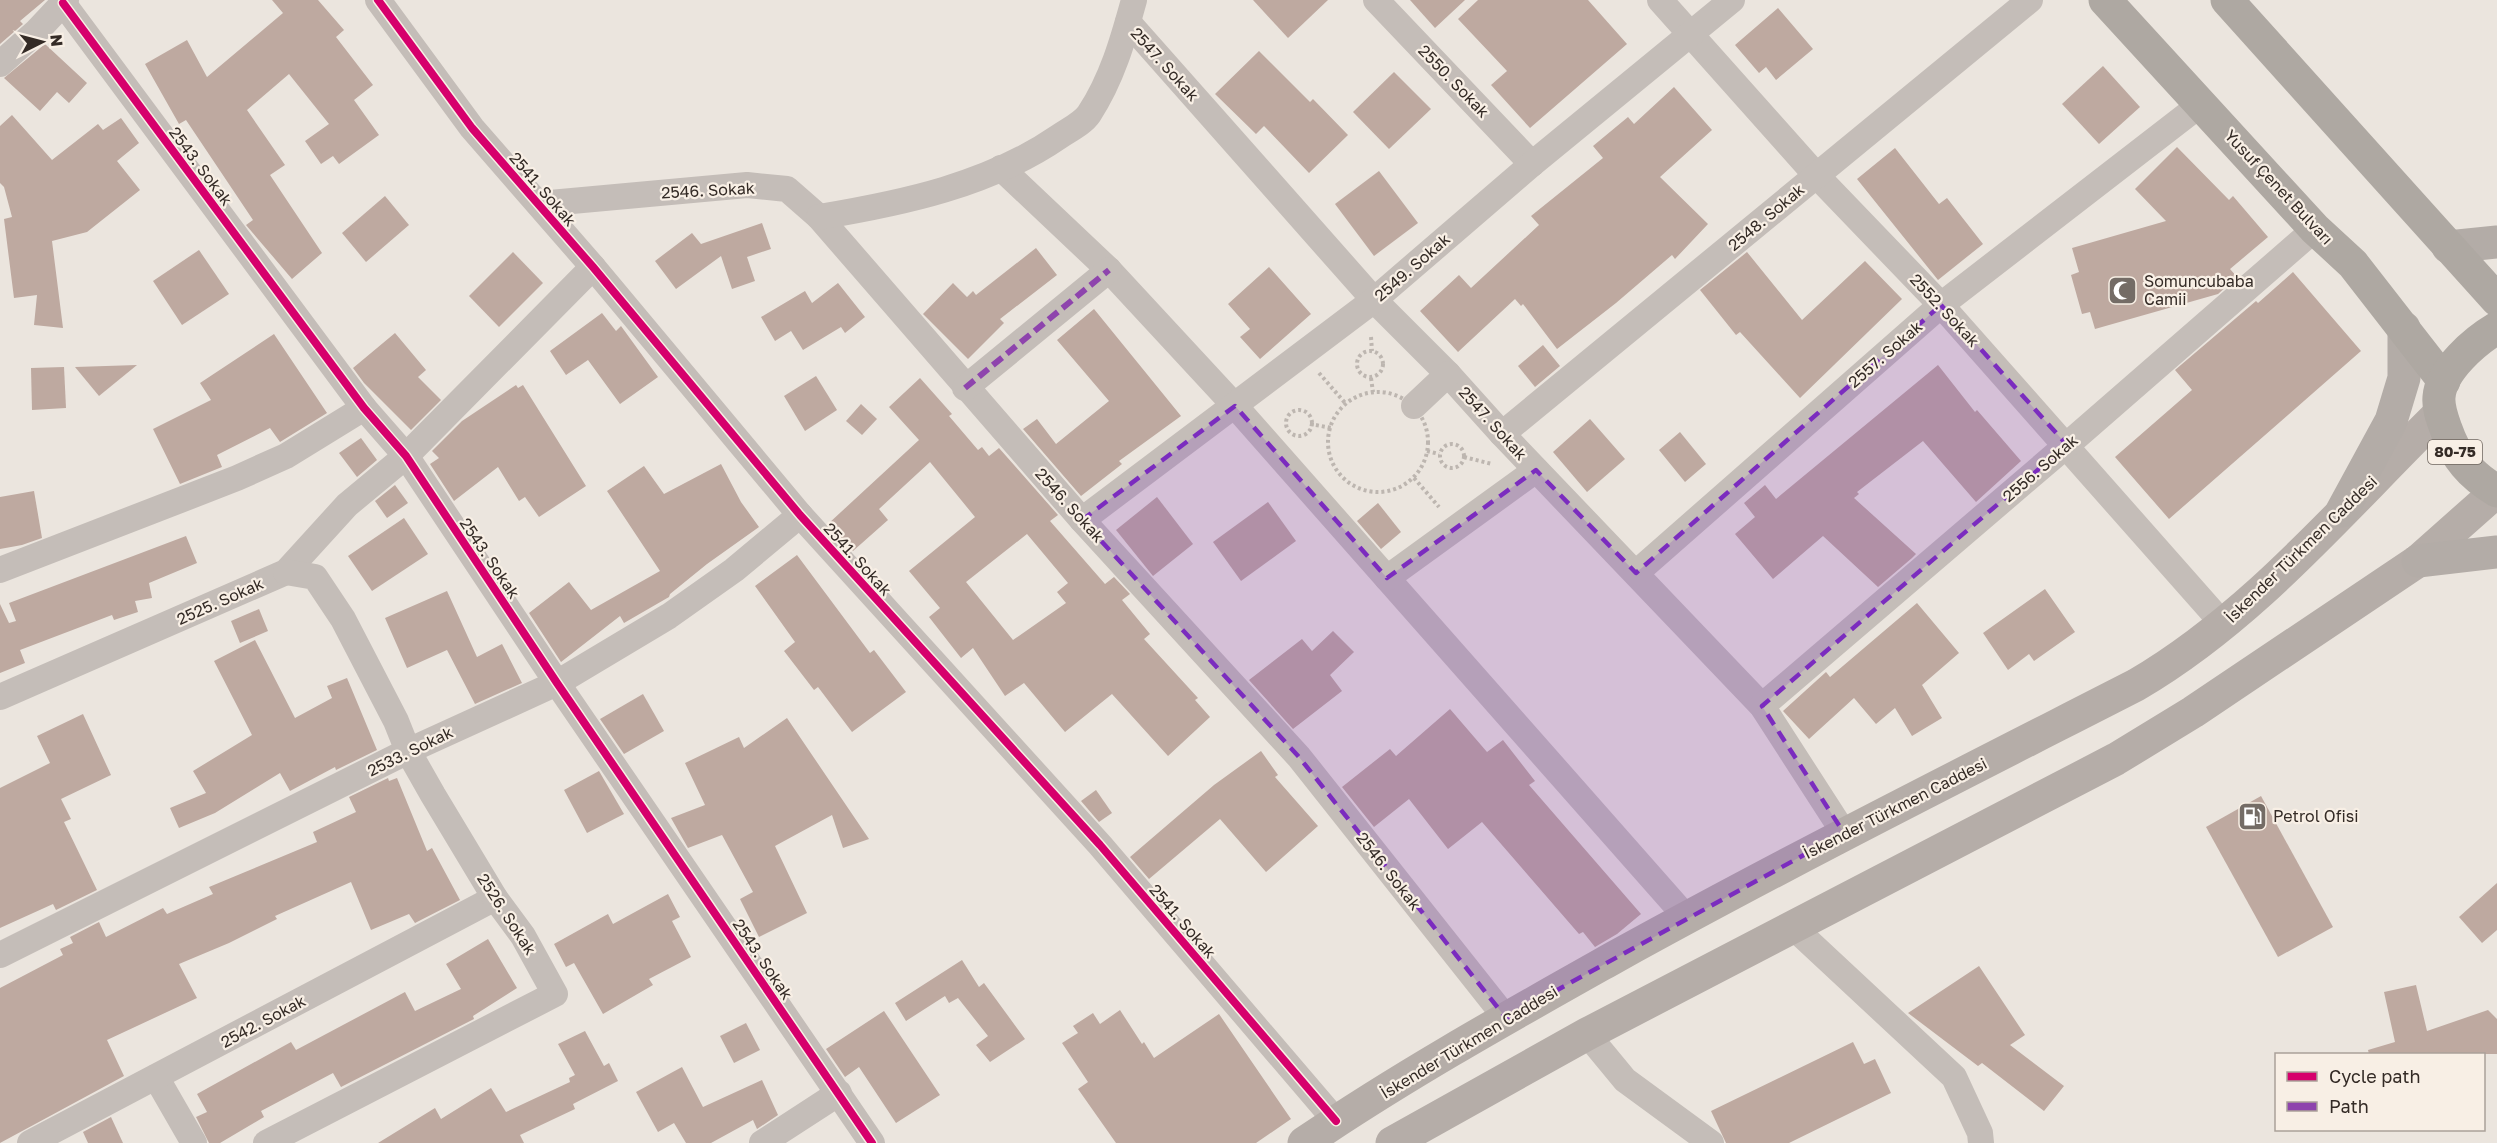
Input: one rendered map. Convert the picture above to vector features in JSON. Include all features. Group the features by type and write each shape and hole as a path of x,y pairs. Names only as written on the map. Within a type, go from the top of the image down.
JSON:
{"highway":[{"name":"Yusuf Çenet Bulvarı","path":"2105,0 2315,229 2353,264 2444,381"},
{"path":"2227,0 2497,300"},
{"name":"80-75","path":"2497,328 2474,342 2444,381 2439,396 2440,413 2452,448 2464,466 2479,481 2497,491"}],"main road":[{"path":"2448,247 2497,242"},
{"path":"2342,511 2391,421 2404,378 2404,328"},
{"name":"İskender Türkmen Caddesi","path":"1304,1143 1336,1121 1506,1018 1687,918 1844,833 2136,685 2176,662 2224,625 2440,413"},
{"name":"80-75","path":"1392,1143 1587,1034 2116,759 2193,712 2418,561 2497,491"},
{"path":"2418,561 2497,552"}],"street":[{"name":"2541. Sokak","path":"378,0 472,128 593,267 800,515 1100,845 1336,1121"},
{"name":"2550. Sokak","path":"1376,0 1532,164"},
{"name":"2552. Sokak","path":"1660,0 1816,176 1941,305 2224,625"},
{"name":"2549. Sokak","path":"1082,520 1374,300 1532,164 1732,0"},
{"name":"2548. Sokak","path":"1502,434 2030,0"},
{"path":"0,64 65,1"},
{"name":"2543. Sokak","path":"65,1 364,408 406,456 557,682 872,1143"},
{"path":"819,218 880,207 965,184 1044,147 1087,117 1114,69 1131,11"},
{"name":"2547. Sokak","path":"1131,11 1374,300 1448,374 1536,471 1762,706 1844,833"},
{"name":"2557. Sokak","path":"1636,573 1941,305 2201,104"},
{"path":"1001,168 1109,270 1235,406 1687,918"},
{"name":"2546. Sokak","path":"539,204 747,184 787,189 819,218 1082,520 1299,757 1506,1018"},
{"name":"2556. Sokak","path":"1762,706 2315,229"},
{"name":"2525. Sokak","path":"0,697 286,572 347,505 406,456 593,267"},
{"path":"965,388 1109,270"},
{"path":"1414,406 1448,374"},
{"path":"0,570 237,478 286,456 364,408"},
{"path":"1387,578 1536,471"},
{"name":"2533. Sokak","path":"0,955 408,751 557,682 669,616 734,570 800,515"},
{"name":"2526. Sokak","path":"266,1143 555,993 523,936 495,898 408,751 380,690 327,593 315,577 286,572"},
{"name":"2542. Sokak","path":"30,1143 495,898"},
{"path":"1793,927 1954,1077 1980,1133 1981,1143"},
{"path":"1587,1034 1625,1080 1711,1143"},
{"path":"156,1077 194,1143"},
{"path":"762,1143 839,1094"}],"path":[{"path":"1372,351 1381,355 1384,364 1382,372 1371,378 1360,372 1356,361 1364,352 1372,351"},
{"path":"1303,355 1346,404"},
{"path":"1371,378 1373,392"},
{"path":"1373,392 1390,393 1414,406 1427,429 1425,461 1414,478 1401,487 1384,492 1369,492 1353,486 1340,475 1331,459 1328,441 1335,417 1346,404 1373,392"},
{"path":"1292,410 1303,411 1311,417 1310,424 1310,430 1303,436 1295,435 1288,430 1286,418 1292,410"},
{"path":"1310,424 1332,428"},
{"path":"1453,443 1461,447 1464,457 1461,466 1448,468 1442,464 1439,454 1445,445 1453,443"},
{"path":"1427,451 1439,454"},
{"path":"1464,457 1497,465"},
{"path":"1414,478 1445,513"}],"highlighted area":[{"path":"1941,305 2067,445 1762,706 1844,833 1506,1018 1299,757 1082,520 1235,406 1387,578 1536,470 1636,573"}],"building":[{"path":"0,0 45,0 20,21 23,24 0,44"},
{"path":"272,0 318,0 344,30 336,37 373,85 354,100 379,135 339,164 333,156 321,164 305,141 329,124 289,74 247,110 285,165 270,175 322,253 292,279 246,225 253,220 186,120 179,124 145,64 187,40 207,77 283,13"},
{"path":"1253,0 1328,0 1288,38"},
{"path":"1410,0 1465,0 1435,28"},
{"path":"1478,0 1588,0 1627,44 1530,128 1491,85 1507,71 1458,19"},
{"path":"1778,8 1813,49 1776,80 1766,67 1759,73 1735,45"},
{"path":"45,44 87,83 69,103 57,92 40,111 4,78"},
{"path":"1259,51 1310,102 1313,99 1348,135 1309,173 1264,126 1256,134 1215,94"},
{"path":"2103,66 2140,107 2099,144 2062,104"},
{"path":"1394,72 1431,109 1389,149 1353,112"},
{"path":"1674,87 1712,130 1660,177 1708,224 1675,259 1672,255 1557,349 1523,304 1521,306 1515,299 1458,352 1420,311 1459,275 1471,288 1539,225 1531,216 1603,158 1593,146 1628,117 1634,124"},
{"path":"12,115 52,160 98,124 103,130 121,118 139,143 117,161 140,190 87,232 52,241 63,328 34,325 37,295 14,298 4,219 12,217 4,187 0,183 0,126"},
{"path":"2177,147 2229,200 2233,196 2268,237 2230,269 2237,277 2218,294 2095,329 2090,312 2082,314 2071,275 2079,272 2072,248 2166,221 2135,189"},
{"path":"1895,148 1939,204 1947,198 1983,244 1938,280 1857,179"},
{"path":"1379,171 1418,223 1374,256 1335,204"},
{"path":"385,196 409,225 366,262 342,233"},
{"path":"762,223 771,249 747,257 755,281 732,289 721,256 676,289 655,261 692,233 701,244"},
{"path":"1036,248 1057,275 1000,319 1004,323 968,359 923,314 953,283 967,297 973,291 976,295"},
{"path":"199,250 229,294 182,325 153,281"},
{"path":"513,252 543,283 499,327 469,296"},
{"path":"1747,252 1802,320 1865,261 1902,299 1800,398 1740,332 1736,335 1700,290"},
{"path":"1269,267 1311,314 1260,359 1240,337 1250,329 1228,304"},
{"path":"2293,272 2361,351 2169,519 2115,457 2192,390 2175,370"},
{"path":"838,283 865,317 845,333 841,327 803,350 791,331 775,341 761,317 805,291 812,303"},
{"path":"1094,309 1181,416 1119,461 1122,464 1081,496 1023,429 1037,419 1056,444 1109,401 1057,340"},
{"path":"602,313 616,331 621,326 658,377 620,404 588,360 566,375 550,351"},
{"path":"395,333 426,370 418,377 441,400 411,430 364,383 353,368"},
{"path":"274,334 327,413 280,442 270,428 217,455 222,467 180,484 153,429 211,400 200,383"},
{"path":"1543,345 1560,366 1535,387 1518,366"},
{"path":"137,365 99,396 75,367"},
{"path":"1938,365 1975,412 1977,410 2021,461 1976,502 1923,441 1857,492 1859,494 1854,498 1916,554 1912,558 1878,587 1823,536 1773,579 1735,534 1755,517 1744,503 1765,485 1776,499"},
{"path":"64,367 66,408 32,410 31,368"},
{"path":"816,376 837,410 805,431 784,396"},
{"path":"920,378 952,414 949,416 978,450 982,447 989,456 999,448 1058,515 1050,521 1105,584 1114,577 1130,594 1122,600 1150,634 1144,639 1198,698 1195,700 1210,717 1168,756 1112,694 1065,732 1024,683 1005,696 973,648 961,658 929,617 940,608 909,571 975,517 930,462 879,509 888,520 853,551 828,524 919,440 889,407","holes":["1027,534 1068,583 1057,592 1066,603 1013,640 966,582"]},
{"path":"516,385 518,388 523,385 586,486 539,517 525,497 519,501 498,467 454,501 430,464 439,458 432,451 462,421"},
{"path":"861,404 877,419 862,435 846,421"},
{"path":"1590,419 1625,459 1587,492 1553,452"},
{"path":"1680,432 1706,464 1685,482 1659,450"},
{"path":"361,438 377,460 357,477 339,453"},
{"path":"721,464 741,502 759,527 707,564 669,597 624,623 620,616 561,662 529,613 569,582 591,610 660,571 607,491 644,466 664,494"},
{"path":"395,485 408,503 387,518 375,501"},
{"path":"34,491 42,538 0,549 0,497"},
{"path":"1157,497 1193,544 1153,576 1116,530"},
{"path":"1268,502 1296,541 1241,581 1213,542"},
{"path":"1378,503 1401,532 1381,549 1357,521"},
{"path":"404,518 428,554 372,591 348,556"},
{"path":"186,536 197,563 149,583 152,598 135,601 138,612 114,620 112,615 20,650 25,663 0,673 0,604 9,623 16,621 9,603"},
{"path":"797,555 870,653 874,650 906,692 852,732 818,687 814,690 784,651 795,642 755,586"},
{"path":"2045,589 2075,632 2034,661 2029,654 2008,670 1983,633"},
{"path":"447,591 477,657 502,644 522,683 475,704 447,650 407,668 385,618"},
{"path":"1917,603 1959,653 1922,685 1942,718 1912,736 1895,708 1876,724 1854,698 1809,739 1783,711 1826,672 1830,677"},
{"path":"259,609 268,631 240,643 231,621"},
{"path":"1333,631 1354,652 1330,675 1342,691 1293,729 1249,680 1302,639 1312,651"},
{"path":"255,640 295,718 332,698 327,686 347,678 377,750 336,770 335,767 290,791 280,773 215,813 179,828 170,808 206,793 193,771 252,735 214,661"},
{"path":"643,694 664,731 624,754 600,719"},
{"path":"1450,709 1487,752 1503,740 1535,781 1529,785 1641,914 1617,934 1595,947 1583,932 1579,934 1482,822 1448,849 1409,799 1374,827 1342,787 1390,749 1396,756"},
{"path":"83,714 111,775 61,799 71,819 64,822 97,890 56,910 53,904 0,928 0,788 50,763 37,736"},
{"path":"787,718 869,839 843,848 832,815 775,846 807,913 759,937 740,899 753,892 722,835 688,848 671,818 705,805 685,763 739,737 744,748"},
{"path":"1261,751 1278,775 1275,777 1318,826 1266,872 1220,819 1149,879 1130,857 1214,785"},
{"path":"599,771 624,814 587,833 564,790"},
{"path":"388,778 389,781 397,778 427,851 432,848 460,900 415,923 409,914 371,930 351,882 275,916 277,919 229,943 179,964 197,998 107,1040 124,1076 0,1143 0,988 63,955 60,949 73,943 70,937 99,922 106,937 163,908 167,914 213,894 209,887 317,842 313,832 356,812 349,797"},
{"path":"1096,790 1112,813 1099,822 1081,801"},
{"path":"2261,796 2333,927 2278,957 2206,827"},
{"path":"2497,883 2497,930 2482,943 2459,917"},
{"path":"668,894 680,917 672,921 691,957 649,979 653,985 603,1014 574,963 566,967 554,944 608,914 613,924"},
{"path":"488,939 517,988 473,1016 474,1019 341,1087 333,1073 261,1111 264,1117 220,1143 209,1143 196,1117 207,1112 197,1094 291,1042 296,1050 405,992 415,1011 461,989 446,964"},
{"path":"962,960 979,987 984,983 1025,1039 990,1062 976,1045 988,1036 958,998 949,1003 945,996 906,1021 895,1003"},
{"path":"1979,966 2025,1035 2010,1045 2064,1086 2044,1111 1982,1063 1978,1066 1908,1013"},
{"path":"2416,985 2427,1031 2488,1010 2497,1019 2497,1054 2369,1053 2368,1050 2395,1042 2384,992"},
{"path":"1120,1010 1154,1058 1219,1014 1291,1119 1256,1143 1116,1143 1078,1089 1088,1082 1062,1043 1078,1033 1073,1026 1093,1013 1100,1024"},
{"path":"884,1011 940,1095 896,1123 859,1067 845,1077 826,1049"},
{"path":"746,1023 760,1050 734,1063 720,1036"},
{"path":"585,1031 604,1066 609,1063 618,1081 573,1104 575,1109 520,1135 524,1143 378,1143 435,1108 441,1119 491,1088 506,1112 570,1082 569,1078 575,1075 558,1044"},
{"path":"1853,1042 1864,1064 1875,1059 1891,1093 1789,1143 1726,1143 1711,1111"},
{"path":"682,1067 703,1107 762,1080 778,1115 757,1129 753,1120 711,1143 686,1143 674,1123 658,1132 636,1092"},
{"path":"111,1117 123,1143 88,1143 83,1132"}],"marked path":[{"path":"965,388 1109,270"}],"cycle path":[{"path":"378,0 472,128 593,267 800,515 1100,845 1336,1121"},
{"path":"63,3 364,408 406,456 557,683 872,1143"}],"place":[{"name":"Somuncubaba Camii","path":"2123,290"},
{"name":"Petrol Ofisi","path":"2252,816"}]}
